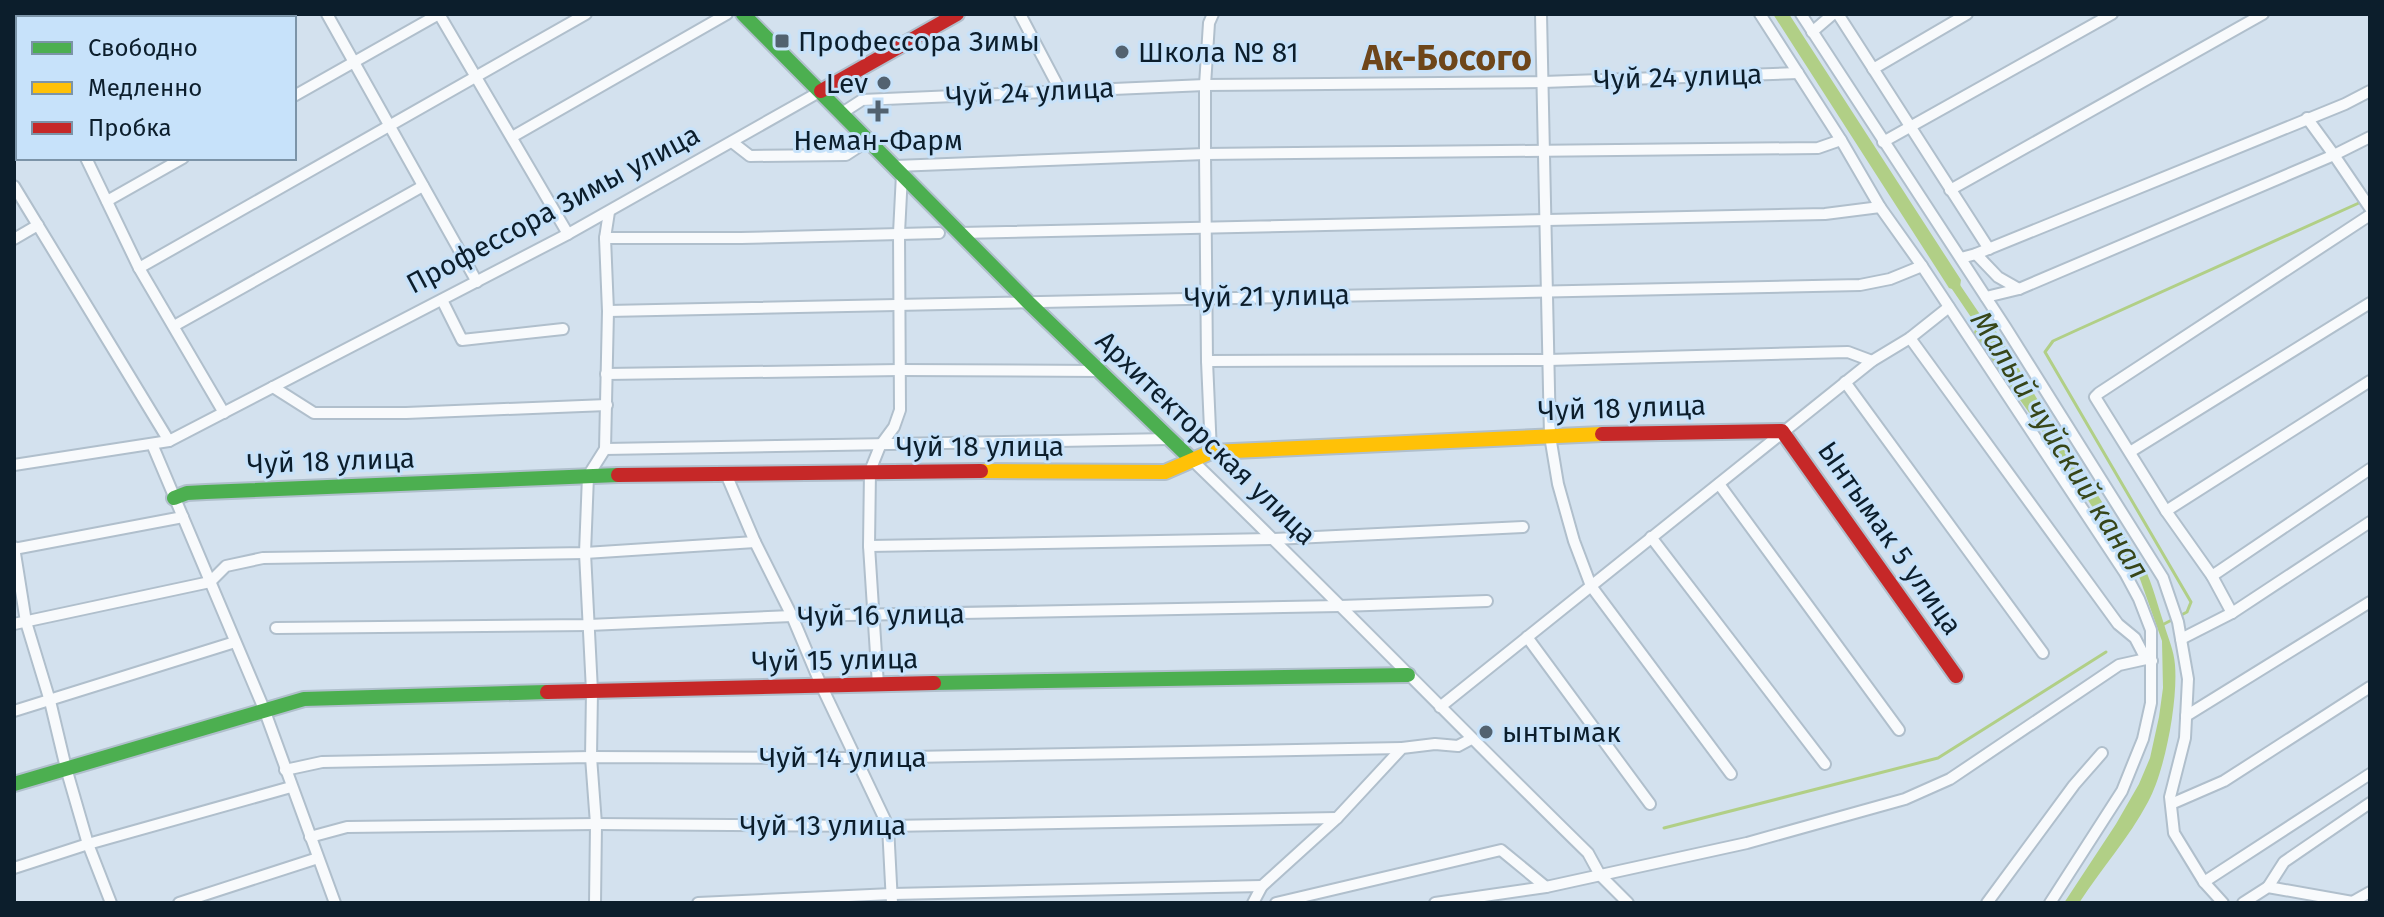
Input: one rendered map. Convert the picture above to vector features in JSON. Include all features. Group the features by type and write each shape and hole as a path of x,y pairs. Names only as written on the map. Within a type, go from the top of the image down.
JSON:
{"street":[{"path":"327,14 477,282"},
{"path":"296,95 439,14 568,234"},
{"path":"139,268 586,14"},
{"path":"512,137 727,14"},
{"name":"Архитекторская улица","path":"743,14 1028,302 1274,539 1588,853 1600,875 1628,903"},
{"name":"Профессора Зимы улица","path":"14,465 169,441 609,212 957,14"},
{"path":"1020,14 1060,90"},
{"path":"1211,452 1207,361 1205,85 1209,23 1213,14"},
{"path":"1541,14 1550,436 1562,498 1591,586 1731,774"},
{"path":"1760,14 1880,207 2125,573 2151,630 2151,703 2143,739 2122,791 2050,903"},
{"path":"1801,14 1961,258 2163,578 2178,622 2188,679 2185,738 2170,797 2174,833 2204,882 2223,903"},
{"path":"1812,32 1835,14 1989,249"},
{"path":"1873,69 1967,14"},
{"path":"1883,142 2112,14"},
{"path":"1950,190 2263,14"},
{"name":"Чуй 24 улица","path":"842,113 862,100 1060,90 1205,85 1543,82 1798,73"},
{"path":"1961,258 2345,104 2370,91"},
{"path":"2307,118 2370,208"},
{"path":"1986,297 2019,289 2370,137"},
{"path":"732,142 750,156 846,155 869,140"},
{"path":"878,685 869,546 870,471 900,410 899,170 1205,154 1818,148 1841,140"},
{"path":"87,160 139,268 224,413"},
{"path":"107,201 179,160"},
{"path":"14,186 169,441"},
{"path":"174,326 423,186"},
{"path":"960,233 1545,222 1825,214 1880,207"},
{"path":"595,903 596,824 585,553 588,476 605,449 608,311 605,238 609,212"},
{"path":"2232,613 2212,576 2166,511 2095,397 2370,215"},
{"path":"14,239 38,225"},
{"path":"605,238 939,233"},
{"path":"1976,254 1998,277 2019,289"},
{"name":"Чуй 21 улица","path":"608,311 1860,285 1890,279 1922,266"},
{"path":"442,300 462,340 563,329"},
{"path":"2130,452 2370,303"},
{"path":"1440,707 1782,431 1872,361 1910,338 1949,307"},
{"path":"1910,338 2118,624 2140,645 2149,660"},
{"path":"1207,361 1548,360 1848,352 1872,361"},
{"path":"606,374 1101,371"},
{"path":"2166,511 2370,381"},
{"path":"1845,382 2043,653"},
{"path":"273,387 314,413 406,413 607,405"},
{"name":"Чуй 18 улица","path":"174,498 187,493 588,476 870,471 1165,472 1211,452 1550,436 1782,431"},
{"name":"Ынтымак 5 улица","path":"1782,431 1956,676"},
{"path":"605,449 1170,439"},
{"path":"152,444 264,709 335,903"},
{"path":"2212,576 2370,469"},
{"path":"726,474 888,826 892,899"},
{"path":"1719,484 1899,730"},
{"path":"111,903 88,844 50,701 20,623 14,548 183,517"},
{"path":"2181,639 2232,613 2370,522"},
{"path":"869,546 1274,539 1523,527"},
{"path":"1651,537 1825,764"},
{"path":"20,623 210,582 226,566 263,558 585,553 755,542"},
{"name":"Чуй 16 улица","path":"276,628 589,625 792,616 1487,601"},
{"path":"2186,716 2370,602"},
{"path":"1527,637 1650,804"},
{"path":"14,711 235,642"},
{"path":"1435,903 1546,887 1747,843 1905,799 1950,779 2119,665 2149,660"},
{"name":"Чуй 15 улица","path":"14,784 304,699 821,685 1408,675"},
{"path":"2171,804 2224,781 2370,687"},
{"name":"Чуй 14 улица","path":"285,770 322,762 591,757 857,758 1402,748 1435,744 1458,746 1471,739"},
{"path":"1253,903 1262,886 1337,818 1402,748"},
{"path":"1987,903 2074,785 2102,753"},
{"path":"2204,882 2370,774"},
{"path":"14,868 291,787"},
{"path":"2243,903 2268,887 2284,862 2370,803"},
{"name":"Чуй 13 улица","path":"310,837 347,827 596,824 888,826 1337,818"},
{"path":"1276,903 1501,850 1546,887"},
{"path":"179,903 318,858"},
{"path":"698,903 1262,886"},
{"path":"2268,887 2356,902 2370,892"}],"water":[{"path":"1773,14 1789,14 1961,280 1960,287 1964,294 1959,296 1949,288"},
{"path":"1974,309 1983,321 1991,323 2144,567 2174,660 2172,716 2165,755 2154,789 2132,828 2079,903 2064,903 2116,824 2150,758 2163,688 2162,641 2140,579 2045,435 1973,334 1977,326 1969,312"}],"waterway":[{"path":"2164,624 2187,612 2191,602 2045,352 2053,341 2370,198"},
{"name":"Малый чуйский канал","path":"1956,287 1977,318"},
{"path":"1664,828 1938,758 2106,652"}],"traffic: fast":[{"path":"743,14 1028,302 1192,460"},
{"path":"174,498 187,493 206,492 618,475"},
{"path":"934,683 1408,675"},
{"path":"14,784 304,699 547,692"}],"traffic: slow":[{"path":"981,471 1165,472 1211,452 1602,434"}],"traffic: jam":[{"path":"821,91 957,14"},
{"path":"1602,434 1782,431 1956,676"},
{"path":"618,475 981,471"},
{"path":"547,692 934,683"}],"place":[{"name":"Профессора Зимы","path":"782,41"},
{"name":"Школа № 81","path":"1122,52"},
{"name":"Lev","path":"884,83"},
{"name":"Неман-Фарм","path":"878,111"},
{"name":"ынтымак","path":"1486,732"}],"district":[{"name":"Ак-Босого","path":"1447,58"}]}
